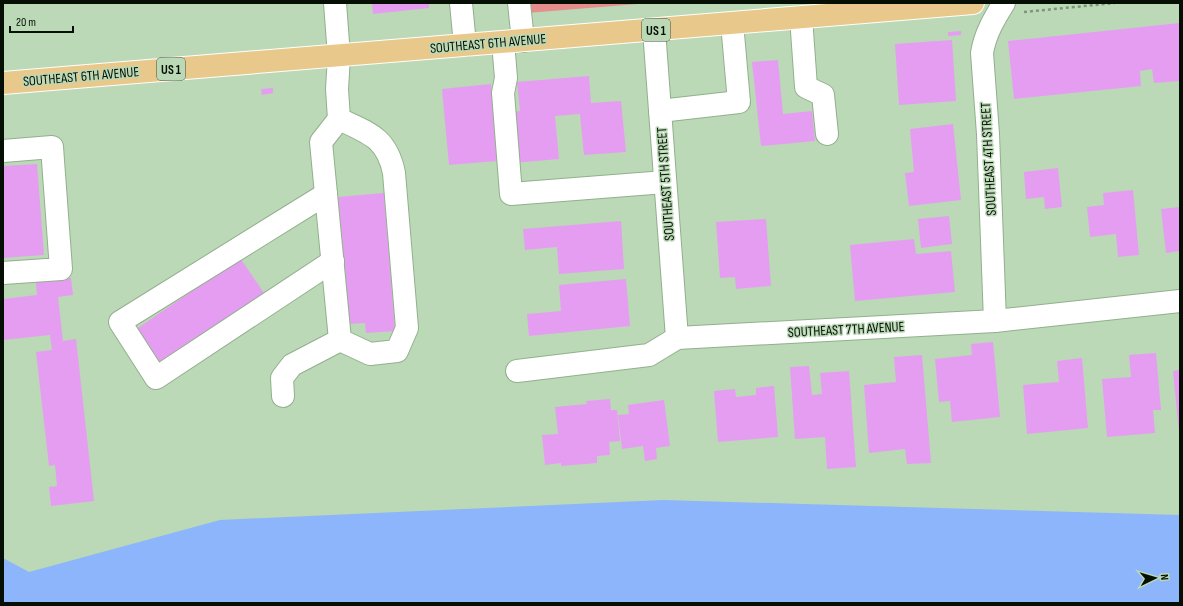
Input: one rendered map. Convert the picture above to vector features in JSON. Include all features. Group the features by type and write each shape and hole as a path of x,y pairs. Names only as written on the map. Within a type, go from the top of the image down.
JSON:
{"main road":[{"name":"SOUTHEAST 6TH AVENUE","path":"3,83 973,3"}],"street":[{"path":"335,3 339,56 337,89 339,119 321,142 340,340"},
{"path":"461,3 466,45"},
{"path":"519,3 503,93 510,194 665,182"},
{"name":"SOUTHEAST 4TH STREET","path":"995,321 988,134 982,53 984,41 989,28 1004,3"},
{"path":"801,17 806,87 823,95 827,134"},
{"path":"660,111 739,102 732,23"},
{"name":"SOUTHEAST 5TH STREET","path":"654,30 677,338"},
{"path":"339,119 374,136 384,146 392,159 407,328 397,351 370,354 340,340"},
{"path":"3,151 52,147 61,269 3,273"},
{"path":"326,194 120,322 156,378 332,261"},
{"name":"SOUTHEAST 7TH AVENUE","path":"517,371 649,355 677,338 995,321 1180,301"},
{"path":"283,396 282,378 292,365 340,340"}],"shaded area":[{"path":"527,3 650,3 527,13"}],"water":[{"path":"663,500 1180,515 1180,603 3,603 3,558 29,572 220,520"}],"building":[{"path":"372,3 429,3 429,8 373,14"},
{"path":"1180,23 1180,81 1154,83 1152,69 1140,71 1141,86 1014,99 1008,41"},
{"path":"961,31 961,35 948,36 948,32"},
{"path":"952,40 956,101 899,105 895,44"},
{"path":"778,60 783,114 812,111 815,141 761,146 752,62"},
{"path":"589,76 591,103 621,101 626,152 584,155 580,114 555,116 559,159 514,163 510,112 520,111 517,82"},
{"path":"491,84 497,161 449,165 442,89"},
{"path":"273,88 273,93 262,95 261,89"},
{"path":"953,124 961,200 909,206 905,173 914,172 910,129"},
{"path":"37,164 44,255 3,258 3,166"},
{"path":"1058,168 1062,207 1045,209 1044,197 1026,199 1024,172"},
{"path":"1133,190 1139,255 1118,257 1116,234 1090,237 1087,207 1104,205 1103,193"},
{"path":"384,193 395,331 366,333 365,323 348,324 338,197"},
{"path":"1180,207 1180,251 1166,253 1161,209"},
{"path":"949,216 952,244 921,248 918,219"},
{"path":"766,219 771,286 736,289 735,277 720,278 716,222"},
{"path":"621,221 624,269 559,274 557,247 525,250 523,229"},
{"path":"914,239 916,254 951,251 955,292 855,301 850,245"},
{"path":"240,258 264,293 159,365 135,330"},
{"path":"35,274 56,280 71,278 73,295 58,297 63,341 76,339 94,501 51,506 49,487 57,486 55,465 49,466 36,352 52,350 50,335 3,340 3,299 37,295"},
{"path":"626,279 630,326 529,336 527,314 561,311 559,285"},
{"path":"993,342 1000,417 952,422 950,401 939,402 935,359 972,355 971,344"},
{"path":"1156,353 1161,410 1153,410 1155,433 1107,437 1102,379 1131,377 1129,355"},
{"path":"922,355 931,463 907,464 905,449 869,453 864,385 896,382 894,357"},
{"path":"1082,358 1088,428 1027,434 1023,385 1059,382 1057,361"},
{"path":"809,366 812,395 822,394 820,373 849,371 856,467 827,469 825,437 795,439 790,367"},
{"path":"1180,370 1180,432 1179,432 1173,371"},
{"path":"774,386 778,437 718,442 714,391 735,389 736,397 756,395 756,388"},
{"path":"610,399 611,410 617,410 620,441 609,442 610,455 597,456 597,463 561,466 561,463 545,465 542,435 558,434 555,407 587,404 586,401"},
{"path":"664,400 670,446 656,448 657,459 645,461 643,446 622,449 618,415 629,414 628,405"}]}
